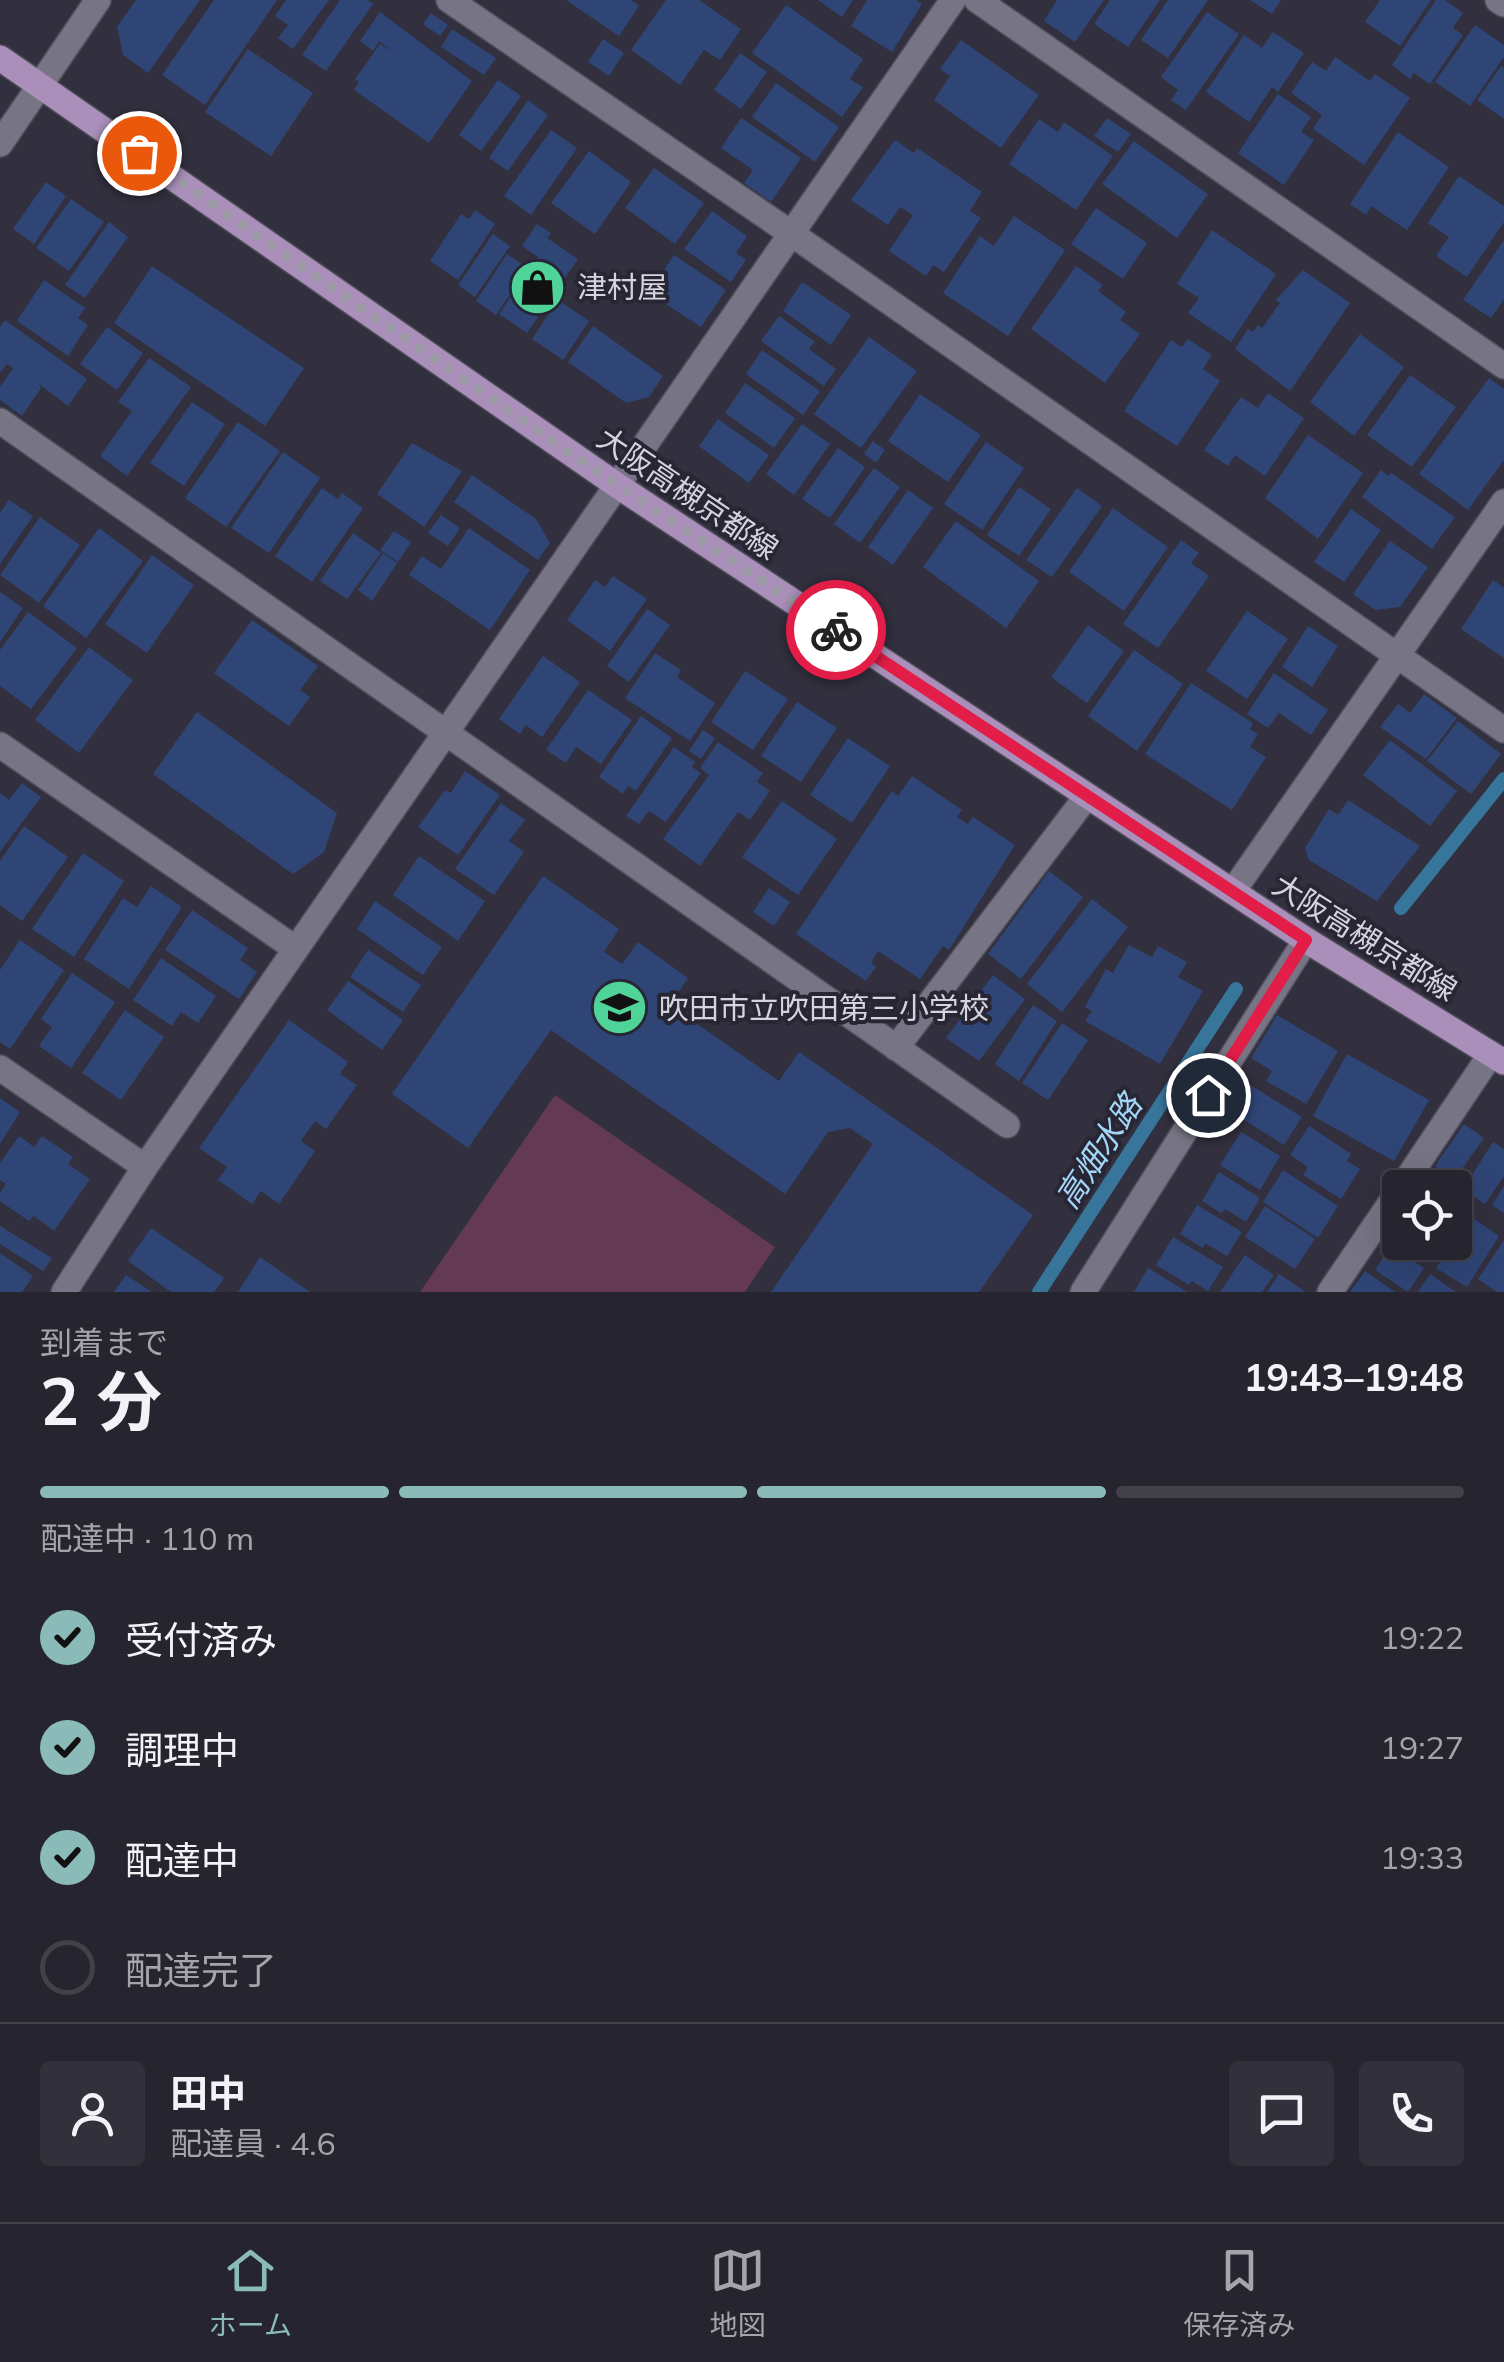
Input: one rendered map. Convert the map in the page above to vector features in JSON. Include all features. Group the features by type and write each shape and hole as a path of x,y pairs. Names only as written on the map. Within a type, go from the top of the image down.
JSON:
{"main road":[{"name":"大阪高槻京都線","path":"0,58 618,486 1306,940 1498,1058"}],"street":[{"path":"0,144 98,0"},
{"path":"449,0 1504,730"},
{"path":"64,1292 296,949 953,0"},
{"path":"977,0 1504,366"},
{"path":"0,421 1006,1125"},
{"path":"1232,891 1504,502"},
{"path":"0,746 296,949"},
{"path":"896,1048 1088,796"},
{"path":"1083,1292 1306,940"},
{"path":"1414,1170 1498,1058"},
{"path":"0,1068 146,1167"},
{"path":"1330,1292 1382,1215"}],"shaded area":[{"path":"555,1095 775,1247 745,1292 420,1292"}],"building":[{"path":"136,0 200,0 148,73 123,55 117,27"},
{"path":"214,0 277,0 205,105 162,75"},
{"path":"286,0 329,0 293,49 278,38 288,25 275,16"},
{"path":"340,0 367,0 373,4 326,71 302,55"},
{"path":"566,0 631,0 639,6 619,36"},
{"path":"666,0 699,0 741,29 720,60 704,50 680,85 631,50"},
{"path":"818,0 853,0 842,17"},
{"path":"867,0 916,0 922,4 892,52 851,26"},
{"path":"1057,0 1104,0 1075,42 1044,21"},
{"path":"1110,0 1160,0 1128,47 1094,24"},
{"path":"1168,0 1208,0 1168,58 1141,40"},
{"path":"1250,0 1281,0 1272,14"},
{"path":"1380,0 1431,0 1400,46 1365,22"},
{"path":"1436,0 1445,0 1463,13 1453,28 1463,35 1430,84 1414,73 1410,79 1392,65"},
{"path":"786,5 863,59 850,79 863,87 842,117 752,53"},
{"path":"380,12 472,81 429,143 354,90 359,82 355,79 380,44 393,52 379,41 373,51 360,41"},
{"path":"1207,12 1239,34 1186,110 1171,100 1178,90 1161,77"},
{"path":"431,13 448,25 440,36 423,24"},
{"path":"1475,25 1504,45 1504,57 1470,106 1435,82"},
{"path":"452,29 496,58 484,75 441,47"},
{"path":"1273,32 1304,53 1278,92 1272,87 1249,122 1206,92 1244,35 1262,48"},
{"path":"603,39 624,53 609,76 588,62"},
{"path":"961,40 1039,95 1001,148 934,100 950,76 940,69"},
{"path":"248,49 313,93 271,156 205,112"},
{"path":"740,53 767,72 741,109 714,90"},
{"path":"1335,57 1370,81 1375,74 1410,98 1364,165 1313,129 1322,115 1291,93 1312,62 1326,71"},
{"path":"1501,66 1504,68 1504,119 1477,100"},
{"path":"498,80 521,96 481,151 459,135"},
{"path":"776,83 839,127 815,162 752,117"},
{"path":"1278,94 1311,117 1301,132 1314,140 1284,185 1238,153"},
{"path":"528,100 548,115 508,171 489,158"},
{"path":"741,118 801,158 771,202 744,183 753,170 721,148"},
{"path":"1107,118 1131,134 1118,152 1094,136"},
{"path":"1039,119 1058,132 1064,122 1113,156 1076,210 1009,164"},
{"path":"551,130 577,148 531,215 504,196"},
{"path":"1398,132 1449,167 1407,230 1371,206 1366,215 1350,204"},
{"path":"895,140 914,153 917,148 982,192 970,211 981,218 944,272 933,265 926,276 889,251 913,215 900,207 888,225 851,200"},
{"path":"1134,141 1208,194 1177,238 1102,184"},
{"path":"589,151 631,182 595,234 551,203"},
{"path":"654,168 704,203 675,244 625,208"},
{"path":"1459,176 1504,206 1504,222 1467,277 1436,256 1449,237 1428,223"},
{"path":"46,182 66,196 34,244 13,229"},
{"path":"71,199 104,222 69,271 36,248"},
{"path":"1096,208 1147,243 1123,279 1071,244"},
{"path":"475,210 495,224 458,280 430,261 461,214 469,219"},
{"path":"712,211 747,236 736,253 746,260 731,282 684,249"},
{"path":"1014,216 1065,250 1008,336 943,293 980,236 994,246"},
{"path":"109,222 128,237 85,298 65,285"},
{"name":"津村屋","path":"537,224 551,233 547,238 578,259 527,333 499,314 538,257 522,246"},
{"path":"1212,230 1276,274 1231,342 1188,313 1199,298 1177,284"},
{"path":"493,234 510,246 475,297 458,285"},
{"path":"1504,240 1504,299 1491,318 1463,300"},
{"path":"507,254 528,268 496,315 476,301"},
{"path":"674,255 726,290 701,327 649,293"},
{"path":"152,266 304,368 265,426 114,323"},
{"path":"1076,266 1103,285 1098,291 1126,312 1120,320 1140,334 1105,383 1031,329"},
{"path":"1303,270 1350,303 1290,391 1235,349 1248,329 1253,332 1258,325 1262,328 1280,303 1276,300"},
{"path":"44,280 85,308 78,318 88,325 68,356 17,321"},
{"path":"802,282 851,315 831,345 783,311"},
{"path":"558,300 589,321 563,360 532,339"},
{"path":"779,316 815,342 809,349 836,369 824,386 761,341"},
{"path":"5,320 87,379 68,406 39,384 41,388 22,416 0,400 0,387 13,368 7,364 0,373 0,327"},
{"path":"593,326 663,376 649,397 626,403 568,362"},
{"path":"107,327 143,353 117,390 80,364"},
{"path":"1360,334 1404,367 1354,436 1310,402"},
{"path":"869,337 917,371 861,448 814,414"},
{"path":"1188,339 1212,355 1203,369 1220,381 1177,446 1124,411 1171,340 1182,347"},
{"path":"762,350 820,391 803,415 746,374"},
{"path":"149,358 191,387 127,476 100,456 132,411 118,402"},
{"path":"1410,375 1456,407 1412,467 1367,435"},
{"path":"1489,378 1504,389 1504,460 1468,510 1419,474"},
{"path":"745,383 795,418 774,448 725,413"},
{"path":"1268,393 1304,418 1265,476 1235,455 1228,466 1204,450 1241,397 1258,408"},
{"path":"920,394 981,435 948,482 888,441"},
{"path":"192,402 225,424 184,486 150,463"},
{"path":"718,419 769,455 749,483 699,446"},
{"path":"238,422 280,451 226,527 185,498"},
{"path":"802,424 830,444 794,495 766,474"},
{"path":"1308,435 1363,473 1318,539 1265,498"},
{"path":"873,441 885,450 876,463 864,454"},
{"path":"986,442 1024,468 982,530 944,504"},
{"path":"412,443 462,471 424,527 377,494"},
{"path":"838,448 865,467 830,518 802,499"},
{"path":"283,452 320,478 269,553 231,528"},
{"path":"874,468 900,487 860,543 834,524"},
{"path":"1381,470 1455,517 1432,549 1362,497"},
{"path":"472,475 536,519 550,543 538,560 454,502"},
{"path":"1019,487 1051,509 1019,556 987,535"},
{"path":"322,488 338,499 342,493 363,508 312,582 275,556"},
{"path":"1077,488 1102,506 1052,577 1026,560"},
{"path":"908,490 933,508 893,565 868,547"},
{"path":"9,500 33,516 0,564 0,513"},
{"path":"1113,508 1168,547 1124,611 1069,572"},
{"path":"1351,509 1381,530 1344,582 1314,562"},
{"path":"441,515 460,528 448,546 428,533"},
{"path":"40,517 80,545 39,603 0,575"},
{"path":"956,521 1039,581 1006,628 923,567"},
{"path":"99,528 143,561 86,638 43,606"},
{"path":"469,528 530,570 490,630 409,575 422,556 441,569"},
{"path":"394,531 411,542 398,562 380,550"},
{"path":"353,533 381,553 347,599 320,581"},
{"path":"1181,540 1199,553 1191,563 1209,576 1158,648 1123,624"},
{"path":"1390,541 1428,567 1400,607 1375,610 1353,594"},
{"path":"383,553 397,563 372,601 358,590"},
{"path":"152,555 194,585 147,653 105,624"},
{"path":"613,576 647,599 610,651 567,620 595,580 605,587"},
{"path":"1493,580 1504,588 1504,658 1461,629"},
{"path":"0,592 23,608 0,642"},
{"path":"647,609 670,625 629,682 607,666"},
{"path":"1247,611 1288,639 1247,699 1206,671"},
{"path":"28,612 77,648 31,709 0,686 0,650"},
{"path":"252,620 318,666 300,690 310,697 289,726 214,673"},
{"path":"1088,625 1124,651 1087,703 1051,677"},
{"path":"1308,626 1338,646 1312,687 1282,667"},
{"path":"89,647 133,680 79,753 35,720"},
{"path":"1134,650 1183,684 1137,751 1088,716"},
{"path":"655,653 681,670 677,677 715,703 690,741 625,698"},
{"path":"543,656 580,682 542,737 526,725 520,734 499,719"},
{"path":"745,671 788,699 753,750 711,722"},
{"path":"1274,673 1328,710 1311,735 1279,713 1268,728 1247,714"},
{"path":"1191,683 1253,723 1250,729 1258,734 1250,747 1266,757 1232,810 1145,754"},
{"path":"588,690 632,720 601,764 576,747 566,763 546,750"},
{"path":"1424,694 1457,718 1426,759 1380,727 1398,704 1410,713"},
{"path":"797,702 837,728 801,782 761,756"},
{"path":"197,712 337,813 324,852 293,874 153,774"},
{"path":"641,716 672,738 636,791 628,786 623,794 599,777"},
{"path":"1458,721 1501,754 1471,794 1427,761"},
{"path":"703,730 715,738 701,759 689,751"},
{"path":"848,738 890,766 852,823 810,795"},
{"path":"1390,740 1457,791 1430,826 1363,775"},
{"path":"718,742 763,773 757,782 770,791 750,820 738,812 700,866 663,839 709,775 700,768"},
{"path":"674,747 695,762 692,767 701,773 666,822 649,811 639,824 626,816"},
{"path":"465,771 500,795 458,855 418,827 445,790 451,793"},
{"path":"912,776 962,810 957,817 968,824 973,817 1015,845 949,950 943,946 920,979 878,951 871,963 876,967 866,981 796,934 892,791 898,796"},
{"path":"22,783 41,797 0,852 0,793 9,800"},
{"path":"1348,800 1420,846 1377,901 1309,860 1305,848 1329,809 1338,815"},
{"path":"782,801 837,839 798,895 742,857"},
{"path":"501,803 525,820 509,841 524,852 494,895 455,869"},
{"path":"24,826 68,857 22,921 0,905 0,861"},
{"path":"83,853 124,881 74,957 32,929"},
{"path":"419,856 485,901 458,941 393,895"},
{"path":"1049,871 1083,897 1021,979 988,954"},
{"path":"543,876 619,929 604,952 622,964 638,942 688,978 670,1005 779,1081 799,1052 1033,1215 979,1292 771,1292 873,1144 850,1128 828,1132 785,1194 551,1030 468,1148 392,1094"},
{"path":"151,886 182,907 129,989 84,959 123,898 137,907"},
{"path":"769,888 790,902 774,926 753,912"},
{"path":"1092,899 1128,927 1062,1012 1027,984"},
{"path":"375,901 442,947 423,975 357,929"},
{"path":"192,910 248,948 240,960 257,972 239,999 165,950"},
{"path":"20,940 64,970 10,1049 0,1042 0,970"},
{"path":"1129,945 1152,957 1158,946 1187,962 1178,977 1203,991 1160,1064 1085,1021 1092,1011 1085,1007 1106,969 1113,973"},
{"path":"368,950 421,985 403,1012 350,977"},
{"path":"161,958 216,996 198,1023 181,1012 172,1026 133,1000"},
{"path":"72,973 115,1002 71,1068 39,1046 52,1027 41,1019"},
{"path":"993,975 1025,999 979,1061 946,1038"},
{"path":"348,981 403,1020 382,1050 327,1010"},
{"path":"1033,1005 1057,1021 1019,1081 995,1064"},
{"path":"125,1010 164,1037 121,1100 82,1073"},
{"path":"1277,1015 1338,1051 1306,1104 1266,1081 1272,1071 1251,1058"},
{"path":"289,1020 348,1062 340,1074 357,1085 326,1129 315,1121 301,1141 315,1151 279,1204 261,1191 252,1204 218,1180 227,1167 199,1148"},
{"path":"1062,1023 1088,1040 1048,1100 1022,1083"},
{"path":"1347,1054 1429,1100 1394,1161 1313,1116"},
{"path":"1252,1086 1302,1117 1284,1145 1235,1114"},
{"path":"0,1098 20,1112 0,1144"},
{"path":"1464,1124 1484,1138 1461,1170 1440,1170 1435,1166"},
{"path":"1309,1126 1351,1154 1347,1161 1360,1169 1341,1199 1303,1175 1308,1167 1290,1155"},
{"path":"1241,1132 1280,1156 1260,1190 1220,1165"},
{"path":"19,1136 34,1147 42,1136 73,1157 68,1164 90,1179 54,1231 34,1216 29,1221 0,1201 6,1184 0,1180 0,1163"},
{"path":"1493,1142 1504,1149 1504,1176 1485,1204 1472,1195 1472,1175"},
{"path":"1283,1170 1338,1206 1318,1238 1263,1202"},
{"path":"1219,1172 1260,1198 1246,1222 1202,1201"},
{"path":"1504,1186 1504,1213 1492,1205"},
{"path":"1197,1205 1242,1232 1227,1256 1180,1234"},
{"path":"1265,1206 1315,1239 1295,1269 1245,1237"},
{"path":"1472,1217 1499,1236 1467,1287 1436,1268 1441,1260 1472,1260"},
{"path":"0,1226 52,1258 43,1271 0,1244"},
{"path":"151,1228 224,1278 214,1292 171,1292 128,1261"},
{"path":"1173,1237 1223,1267 1208,1291 1192,1281 1189,1285 1156,1265"},
{"path":"1504,1240 1504,1292 1497,1292 1478,1279"},
{"path":"0,1253 33,1276 22,1292 0,1292"},
{"path":"1245,1255 1274,1275 1262,1292 1220,1292"},
{"path":"260,1257 310,1292 238,1292"},
{"path":"1382,1259 1413,1260 1424,1268 1408,1292 1375,1270"},
{"path":"1148,1268 1187,1292 1134,1292"},
{"path":"1365,1271 1395,1292 1350,1292"},
{"path":"1279,1274 1306,1292 1267,1292"},
{"path":"1430,1274 1456,1292 1418,1292"},
{"path":"126,1275 152,1292 114,1292"}],"waterway":[{"name":"高畑水路","path":"1401,908 1504,779"},
{"name":"高畑水路","path":"1039,1292 1236,989"}],"way so far":[{"path":"139,153 571,454 836,630"}],"place":[{"name":"津村屋","path":"538,287"},
{"name":"吹田市立吹田第三小学校","path":"620,1008"}],"route":[{"path":"836,630 1306,940 1208,1095"}]}
